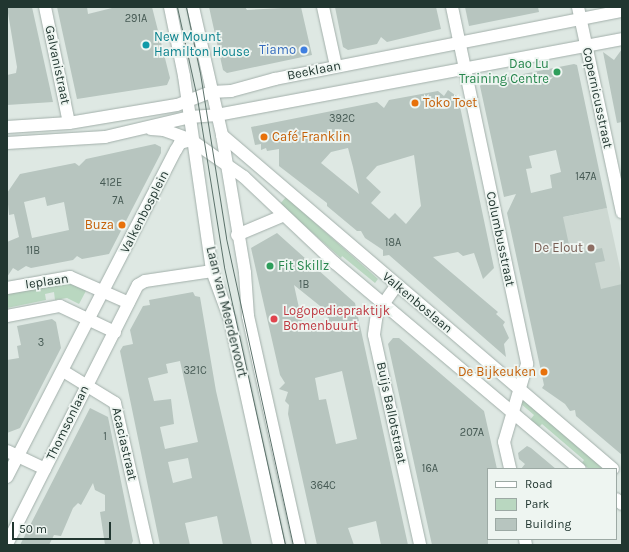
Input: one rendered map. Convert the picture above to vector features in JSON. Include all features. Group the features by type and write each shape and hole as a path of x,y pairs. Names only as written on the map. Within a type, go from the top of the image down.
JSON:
{"street":[{"name":"Galvanistraat","path":"44,7 69,123"},
{"name":"Laan van Meerdervoort","path":"170,7 190,117 191,140 212,271 230,320 279,545"},
{"name":"Laan van Meerdervoort","path":"193,7 211,92 222,135 237,235 245,273 248,316 299,545"},
{"path":"323,7 336,66"},
{"name":"Columbusstraat","path":"452,7 464,70 527,364 504,442 510,468"},
{"name":"Copernicusstraat","path":"578,7 622,212"},
{"name":"Beeklaan","path":"7,127 69,123 187,102 211,92 231,91 336,66 622,11"},
{"name":"Beeklaan","path":"7,143 69,141 146,129 190,117 217,115 464,70 622,39"},
{"path":"146,129 164,130 191,140 226,164"},
{"name":"Valkenboslaan","path":"222,135 396,286 612,468"},
{"name":"Valkenbosplein","path":"102,291 180,143 191,140"},
{"name":"Valkenboslaan","path":"226,164 282,216 512,413 579,468"},
{"path":"237,235 282,216"},
{"path":"129,303 138,285 145,281 212,271"},
{"name":"Ieplaan","path":"7,288 70,277 129,303"},
{"name":"Buijs Ballotstraat","path":"396,286 383,302 377,313 374,335 420,545"},
{"path":"7,477 12,453 63,371 102,291"},
{"name":"Thomsonlaan","path":"7,544 129,303"},
{"name":"Ieplaan","path":"7,316 60,306 89,318 115,332"},
{"name":"Acaciastraat","path":"63,371 115,403 147,545"},
{"path":"12,453 45,469"}],"shaded area":[{"name":"De Elout","path":"607,208 622,277 622,314 581,323 559,218"}],"green space":[{"path":"286,197 378,279 375,283 342,256 341,258 280,204"},
{"path":"68,282 87,289 79,304 67,298 55,300 54,292 45,294 46,300 7,308 7,293"},
{"path":"523,400 606,468 588,468 582,463 584,460 542,424 539,427 530,420 534,415 520,403"}],"building":[{"path":"7,7 32,7 53,102 7,105 7,75 16,73 17,67"},
{"path":"57,7 87,7 88,14 116,7 152,7 170,78 167,85 77,99"},
{"path":"209,7 245,7 247,10 301,7 312,55 227,73 223,70"},
{"path":"335,7 436,7 441,29 387,42 381,37 377,44 348,50 343,47"},
{"path":"465,7 538,7 539,12 469,26"},
{"path":"622,49 622,122 617,123 603,52 614,60"},
{"path":"574,64 577,65 607,208 563,217 571,254 602,248 605,261 595,263 601,289 622,284 622,455 576,416 575,410 570,411 565,404 542,388 544,385 507,213 516,194 504,197 480,86 483,82","holes":["556,150 561,172 550,175 552,188 531,193 526,169 532,168 529,156"]},
{"path":"448,90 458,97 494,268 483,279 474,253 463,256 458,252 433,257 498,312 496,314 505,322 503,325 509,338 504,344 506,357 389,255 383,256 383,250 365,238 361,231 357,231 327,206 327,203 279,166 279,149 267,151 266,148 261,150 261,144 255,145 251,127 377,102 384,108 389,100 438,91 444,96","holes":["348,148 353,167 359,194 321,163 331,152","414,155 421,206 406,224 395,213 389,219 371,203 381,192 366,178 377,166"]},
{"path":"155,144 161,147 161,153 109,254 82,259 77,256 73,260 31,268 26,266 18,271 13,268 7,277 7,242 19,237 14,214 9,215 7,193 20,174 75,163 79,166 86,159","holes":["45,197 47,206 64,202 69,230 32,238 24,202"]},
{"path":"277,233 355,303 408,545 381,545 376,521 348,528 354,545 317,545 288,414 289,405 285,401 288,392 279,389 285,383 280,375 251,248","holes":["294,285 330,314 321,327 304,331","342,371 357,439 336,444 326,399 319,400 315,378"]},
{"path":"193,292 195,296 200,297 216,391 252,545 223,545 217,516 185,523 190,545 160,545 120,351 123,346 133,344 130,330 143,306 150,305 149,300","holes":["180,361 198,442 165,449 160,427 174,424 171,399 154,401 148,378 168,373 166,364","188,458 192,478 173,483 168,462"]},
{"path":"52,319 56,322 61,348 20,428 7,433 7,360 19,358 17,346 21,345 17,326"},
{"path":"393,338 399,338 484,411 497,468 487,468 488,545 432,545 388,344"},
{"path":"90,408 108,417 133,541 131,545 105,545 100,512 105,511 105,495 95,490 93,483 81,505 78,503 73,508 61,536 54,535 49,545 20,545"},
{"path":"527,446 555,468 522,468 525,464 519,459 518,453"}],"tram line":[{"path":"177,7 197,98 224,267 285,545"},
{"path":"186,7 200,73 226,238 293,545"}],"place":[{"name":"New Mount Hamilton House","path":"146,45"},
{"name":"Tiamo","path":"304,50"},
{"name":"Dao Lu Training Centre","path":"557,72"},
{"name":"Toko Toet","path":"415,103"},
{"name":"Café Franklin","path":"264,137"},
{"name":"Buza","path":"122,225"},
{"name":"De Elout","path":"591,248"},
{"name":"Fit Skillz","path":"270,266"},
{"name":"Logopediepraktijk Bomenbuurt","path":"274,319"},
{"name":"De Bijkeuken","path":"544,372"}]}
